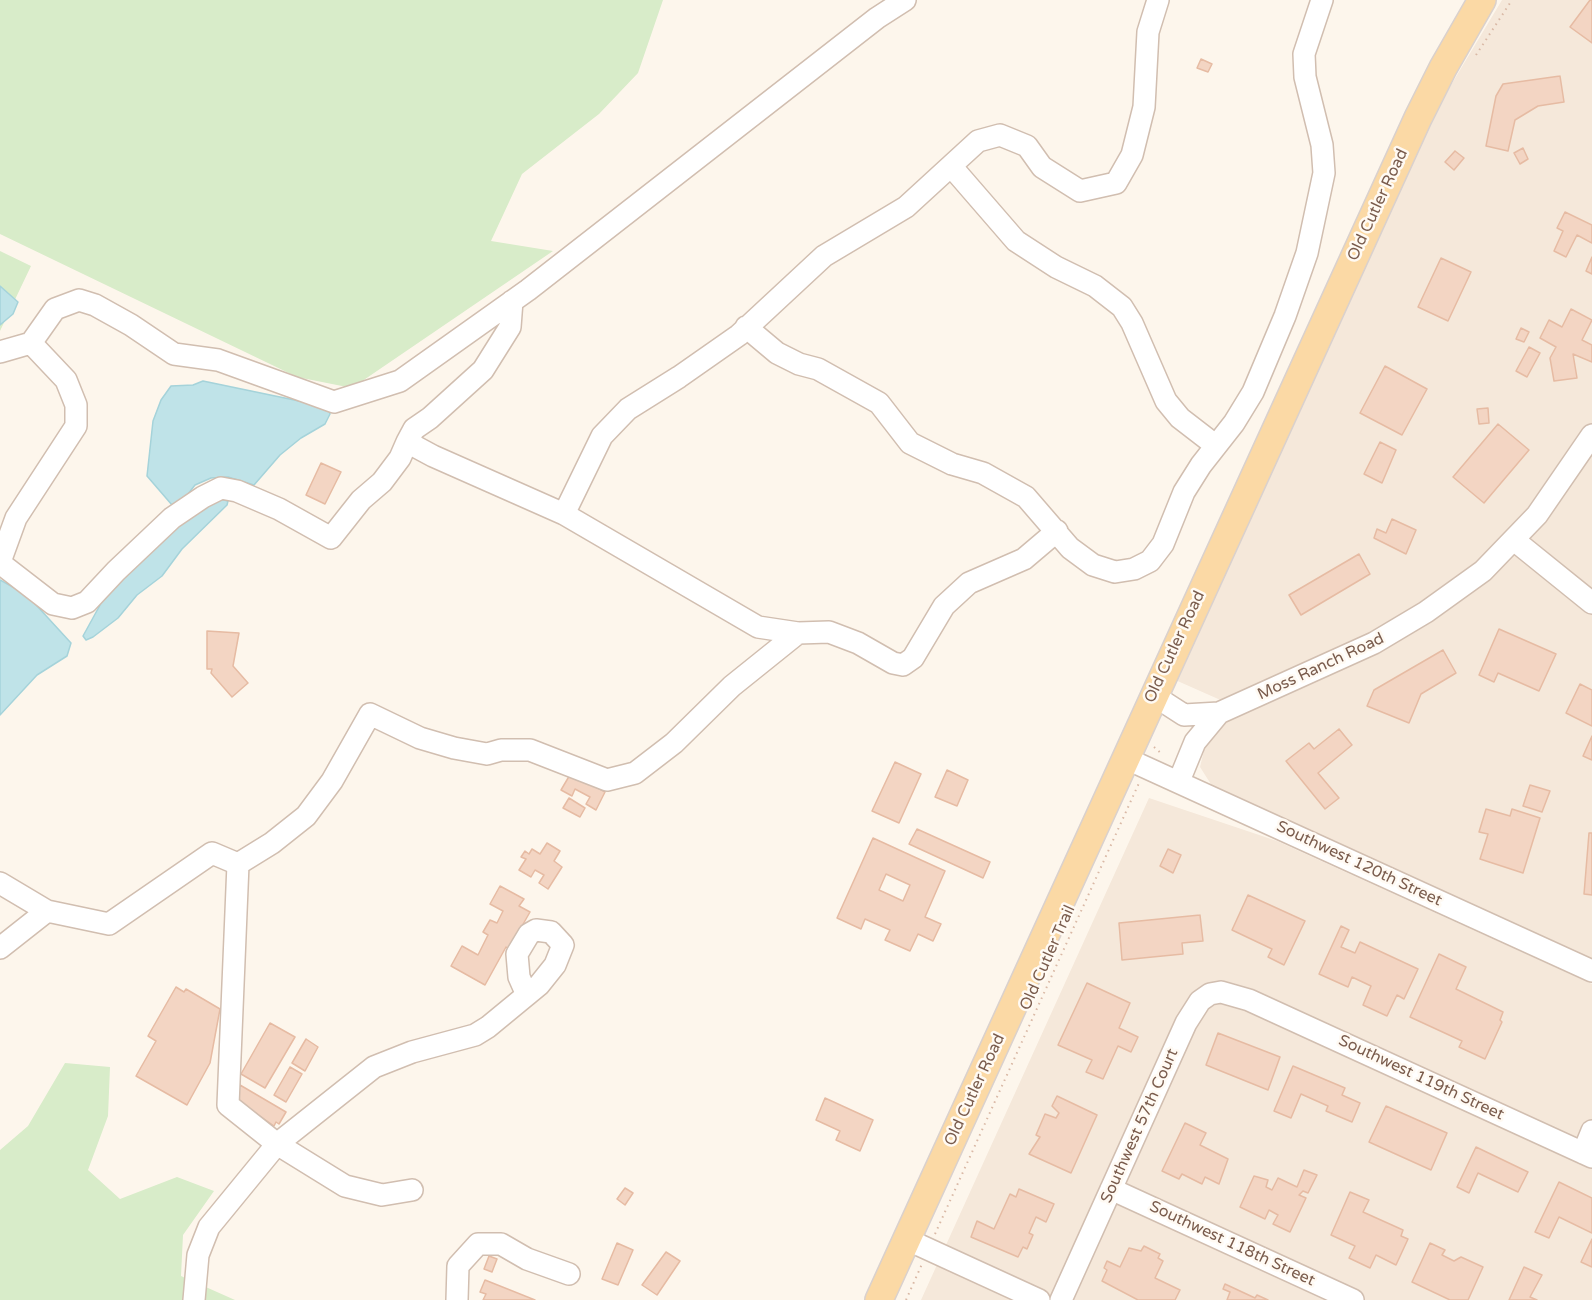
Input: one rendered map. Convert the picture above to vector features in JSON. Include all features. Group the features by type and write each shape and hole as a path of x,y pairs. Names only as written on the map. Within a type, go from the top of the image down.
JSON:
{"main road":[{"name":"Old Cutler Road","path":"879,1300 919,1239 1153,694 1418,118 1443,68 1482,0"}],"street":[{"path":"0,352 31,343 44,321 55,309 78,300 95,305 131,325 174,354 218,360 334,402 400,381 512,301 868,26 905,0"},
{"path":"564,514 602,436 628,409 679,378 746,327 824,256 906,207 978,141 1000,135 1027,146 1042,167 1080,191 1116,183 1132,155 1144,107 1148,32 1158,0"},
{"path":"746,327 777,353 799,364 818,369 879,403 910,442 952,464 983,473 1026,497 1070,548 1093,565 1115,572 1134,569 1150,561 1163,544 1184,492 1215,445 1234,423 1253,392 1285,316 1307,253 1320,201 1324,173 1322,145 1305,77 1304,54 1322,0"},
{"path":"951,166 1016,241 1056,267 1095,286 1122,307 1132,323 1166,401 1180,418 1215,445"},
{"path":"31,343 66,380 76,405 76,426 22,508 0,563 53,604 72,608 87,602 172,518 221,488 237,491 279,509 331,538 362,500 382,483 400,458 414,429 430,418 483,370 510,327 512,301"},
{"name":"Moss Ranch Road","path":"1153,694 1184,715 1219,714 1349,657 1399,630 1483,571 1514,540 1553,494 1592,435"},
{"path":"407,442 564,514 758,627 798,633 829,632 858,643 893,663 903,665 913,658 944,606 969,583 998,573 1024,559 1057,531"},
{"path":"1514,540 1592,603"},
{"path":"238,864 272,843 306,816 332,781 370,714 420,738 454,748 487,754 501,750 530,750 607,780 635,773 674,743 732,686 798,633"},
{"name":"Moss Ranch Road","path":"1179,781 1195,742 1219,714"},
{"name":"Southwest 120th Street","path":"1125,758 1592,971"},
{"path":"0,883 47,911 109,924 212,853 238,864"},
{"path":"238,864 228,1105 277,1144 336,1181 357,1190 382,1195 412,1190"},
{"path":"0,948 47,911"},
{"name":"Southwest 57th Court","path":"1061,1300 1192,1012 1210,994 1221,992 1249,1000"},
{"path":"194,1300 196,1266 209,1227 277,1144 374,1067 412,1052 475,1035 526,995"},
{"name":"Southwest 119th Street","path":"1249,1000 1587,1155"},
{"path":"1587,1155 1592,1131"},
{"name":"Southwest 118th Street","path":"1112,1189 1353,1300"},
{"path":"919,1239 1039,1300"},
{"path":"457,1300 458,1266 478,1244 501,1244 527,1259 569,1274"}],"path":[{"name":"Old Cutler Trail","path":"919,1239 1139,784"},
{"path":"906,1300 922,1264"}],"shaded area":[{"path":"1502,0 1592,0 1592,963 1214,789 1200,767 1209,730 1225,702 1173,679 1436,110"},
{"path":"1149,798 1277,841 1592,984 1592,1300 921,1300"}],"green space":[{"path":"0,0 663,0 638,73 599,114 522,174 491,241 553,251 352,388 297,377 0,234"},
{"path":"0,251 31,266 0,331"},
{"path":"65,1063 110,1067 108,1116 88,1170 120,1199 177,1177 214,1191 183,1235 181,1276 235,1300 0,1300 0,1150 28,1126"}],"water":[{"path":"0,286 18,302 13,314 0,325"},
{"path":"203,381 328,407 330,414 325,424 301,438 280,455 254,485 228,477 211,478 195,485 181,503 172,505 147,476 153,421 161,400 171,386 193,385"},
{"path":"217,498 228,501 227,505 182,549 162,576 137,595 118,618 86,640 83,636 105,596 185,518"},
{"path":"0,580 27,595 71,643 67,656 37,675 0,715"}],"building":[{"path":"1592,0 1592,43 1570,27"},
{"path":"1201,59 1212,64 1208,72 1197,68"},
{"path":"1560,76 1564,102 1538,106 1515,120 1508,151 1486,146 1496,96 1503,84"},
{"path":"1523,148 1528,159 1520,164 1514,153"},
{"path":"1455,151 1464,158 1454,170 1445,162"},
{"path":"1565,212 1592,225 1592,243 1577,235 1566,257 1554,251 1563,231 1557,228"},
{"path":"1592,257 1592,274 1586,271"},
{"path":"1441,258 1471,272 1448,321 1418,307"},
{"path":"1571,309 1592,320 1582,340 1592,345 1592,362 1573,354 1577,378 1554,381 1550,358 1556,347 1540,338 1549,320 1562,327"},
{"path":"1521,328 1529,332 1524,342 1516,339"},
{"path":"1529,347 1540,353 1527,377 1516,371"},
{"path":"1385,366 1427,389 1402,435 1360,413"},
{"path":"1488,408 1489,423 1479,424 1477,409"},
{"path":"1498,424 1529,450 1484,503 1453,477"},
{"path":"1380,442 1396,450 1382,483 1364,474"},
{"path":"321,463 341,472 325,504 306,495"},
{"path":"1392,519 1416,530 1406,554 1374,538 1377,529 1386,533"},
{"path":"1359,554 1370,574 1301,615 1289,595"},
{"path":"1499,629 1556,654 1539,691 1498,673 1494,682 1479,675"},
{"path":"207,631 239,633 233,666 248,683 232,697 211,673 212,669 207,669"},
{"path":"1443,650 1456,673 1421,694 1409,723 1367,706 1374,690"},
{"path":"1580,684 1592,690 1592,726 1566,713"},
{"path":"1339,729 1352,745 1318,773 1339,798 1325,809 1286,761 1309,743 1314,749"},
{"path":"1592,736 1592,760 1583,756"},
{"path":"895,762 921,774 899,823 872,811"},
{"path":"947,770 968,780 957,806 935,797"},
{"path":"571,773 605,792 596,810 586,804 590,797 575,789 572,796 561,790"},
{"path":"1530,785 1550,791 1542,812 1523,806"},
{"path":"569,798 585,808 580,817 563,808"},
{"path":"1486,809 1510,816 1512,809 1540,818 1523,873 1480,859 1488,834 1479,832"},
{"path":"917,829 990,862 983,878 909,844"},
{"path":"1589,833 1592,833 1592,895 1584,894"},
{"path":"873,838 945,871 925,917 941,924 933,941 918,934 910,951 885,940 890,930 865,919 861,929 837,918","holes":["886,874 910,885 903,901 879,890"]},
{"path":"547,843 560,851 554,861 562,867 548,889 539,883 544,875 535,870 531,877 519,870 526,859 521,857 525,851 529,854 532,849 540,854"},
{"path":"1168,849 1181,855 1173,873 1160,866"},
{"path":"500,886 524,899 519,906 530,912 509,949 506,947 485,985 451,966 462,946 478,955 488,935 483,932 490,920 497,923 503,911 490,904"},
{"path":"1248,895 1305,921 1284,965 1268,957 1272,949 1232,930"},
{"path":"1200,915 1203,941 1182,943 1183,954 1122,960 1119,923"},
{"path":"1341,926 1349,930 1341,947 1355,953 1360,942 1418,969 1404,999 1397,995 1387,1016 1363,1005 1371,986 1352,977 1348,987 1319,974"},
{"path":"1439,954 1466,967 1456,989 1503,1012 1500,1020 1502,1022 1485,1059 1459,1047 1462,1041 1410,1017"},
{"path":"1087,983 1130,1003 1119,1028 1138,1037 1131,1052 1118,1046 1103,1079 1086,1072 1092,1060 1058,1045"},
{"path":"176,987 184,992 186,989 220,1009 210,1063 187,1105 136,1076 156,1041 148,1036"},
{"path":"270,1023 295,1037 265,1088 241,1074"},
{"path":"1218,1033 1280,1057 1268,1090 1206,1065"},
{"path":"306,1039 318,1047 305,1071 292,1063"},
{"path":"1293,1066 1345,1088 1342,1095 1360,1103 1352,1122 1326,1111 1328,1106 1301,1094 1291,1118 1274,1111"},
{"path":"290,1067 302,1074 286,1102 274,1095"},
{"path":"240,1085 286,1112 279,1124 276,1122 274,1126 233,1097"},
{"path":"1057,1096 1097,1115 1071,1173 1029,1154 1040,1137 1036,1135 1045,1114 1056,1118 1059,1113 1052,1106"},
{"path":"825,1098 873,1120 860,1151 836,1140 840,1131 816,1120"},
{"path":"1386,1106 1447,1133 1431,1170 1369,1142"},
{"path":"1185,1123 1206,1133 1200,1145 1228,1159 1219,1184 1205,1177 1202,1184 1182,1174 1179,1179 1162,1171"},
{"path":"1476,1147 1528,1172 1518,1192 1478,1173 1469,1193 1457,1187"},
{"path":"1304,1170 1317,1175 1308,1193 1303,1191 1299,1195 1306,1198 1290,1232 1273,1224 1278,1215 1269,1210 1265,1219 1240,1207 1254,1176 1268,1180 1266,1187 1272,1190 1278,1178 1297,1187"},
{"path":"1559,1182 1592,1198 1592,1233 1559,1217 1549,1238 1535,1232"},
{"path":"625,1188 633,1193 625,1205 617,1199"},
{"path":"1019,1189 1054,1204 1046,1222 1036,1217 1029,1233 1033,1235 1027,1249 1023,1247 1018,1257 971,1237 977,1221 994,1229 1010,1194 1016,1197"},
{"path":"1350,1192 1369,1200 1363,1212 1403,1230 1401,1236 1408,1239 1396,1265 1376,1255 1370,1268 1349,1258 1355,1246 1331,1235"},
{"path":"1592,1239 1592,1267 1581,1262"},
{"path":"617,1243 633,1250 618,1285 602,1279"},
{"path":"1430,1243 1445,1250 1442,1255 1454,1261 1461,1257 1483,1267 1468,1300 1450,1300 1412,1282"},
{"path":"1144,1246 1160,1254 1158,1258 1163,1261 1155,1278 1180,1290 1175,1300 1138,1300 1102,1281 1107,1270 1104,1268 1107,1261 1120,1267 1129,1248 1141,1251"},
{"path":"666,1252 680,1261 657,1295 642,1285"},
{"path":"489,1256 497,1259 492,1272 484,1269"},
{"path":"1524,1267 1542,1275 1530,1297 1537,1300 1509,1300"},
{"path":"485,1280 535,1300 483,1300 486,1294 480,1292"},
{"path":"1225,1284 1255,1298 1257,1295 1268,1300 1227,1300 1230,1292 1223,1289"}]}
